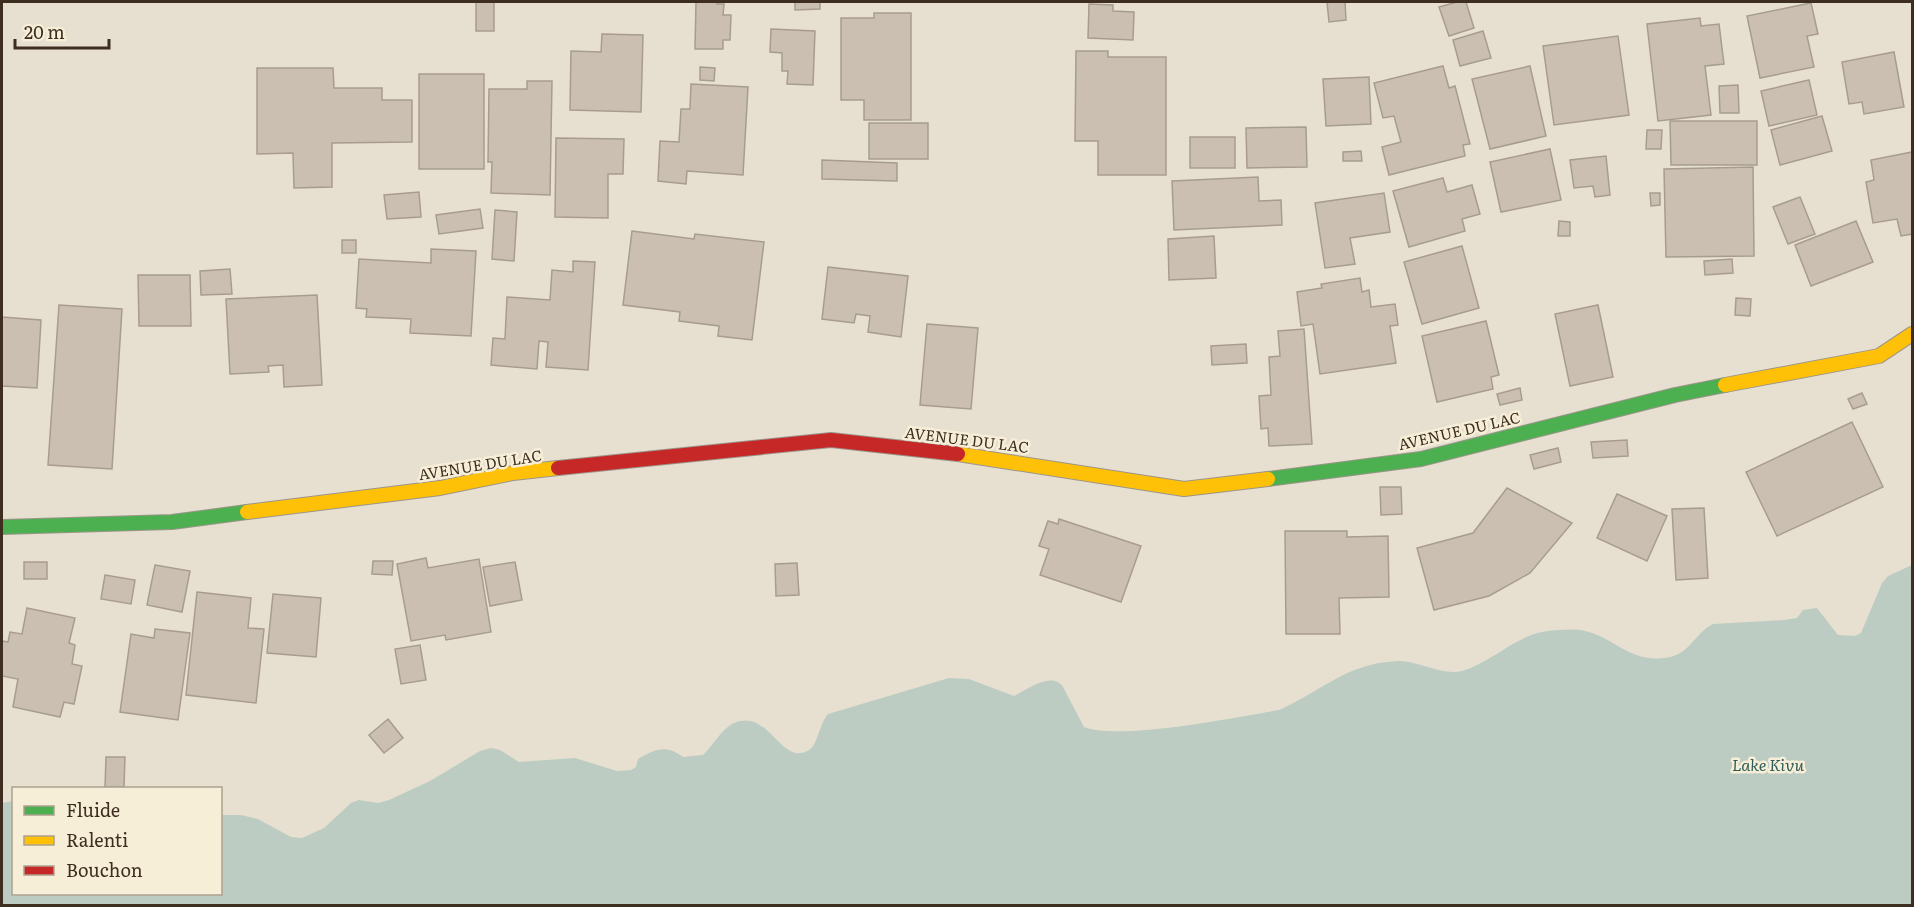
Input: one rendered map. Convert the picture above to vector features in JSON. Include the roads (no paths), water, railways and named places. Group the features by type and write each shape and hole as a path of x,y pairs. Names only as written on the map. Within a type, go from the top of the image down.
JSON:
{"main road":[{"name":"AVENUE DU LAC","path":"2,526 172,522 440,488 513,473 831,440 998,458 1184,489 1217,486 1420,459 1675,395 1879,356 1912,334"}],"water":[{"name":"Lake Kivu","path":"1912,565 1912,905 2,905 2,803 12,801 12,895 222,895 222,815 241,815 258,819 291,837 302,838 324,828 351,803 359,800 378,803 389,800 430,781 480,751 491,748 500,750 519,762 575,758 617,771 631,770 636,767 638,759 660,749 671,750 683,757 703,755 728,727 745,720 756,723 790,751 799,753 812,748 828,714 949,678 969,679 1014,696 1040,683 1053,681 1063,687 1084,727 1101,731 1150,730 1279,710 1350,672 1380,663 1399,661 1447,672 1462,671 1483,662 1526,637 1548,631 1571,629 1585,631 1596,634 1634,654 1656,658 1670,657 1683,651 1713,624 1797,618 1803,610 1817,608 1838,635 1855,636 1861,633 1882,583 1888,576"}]}
